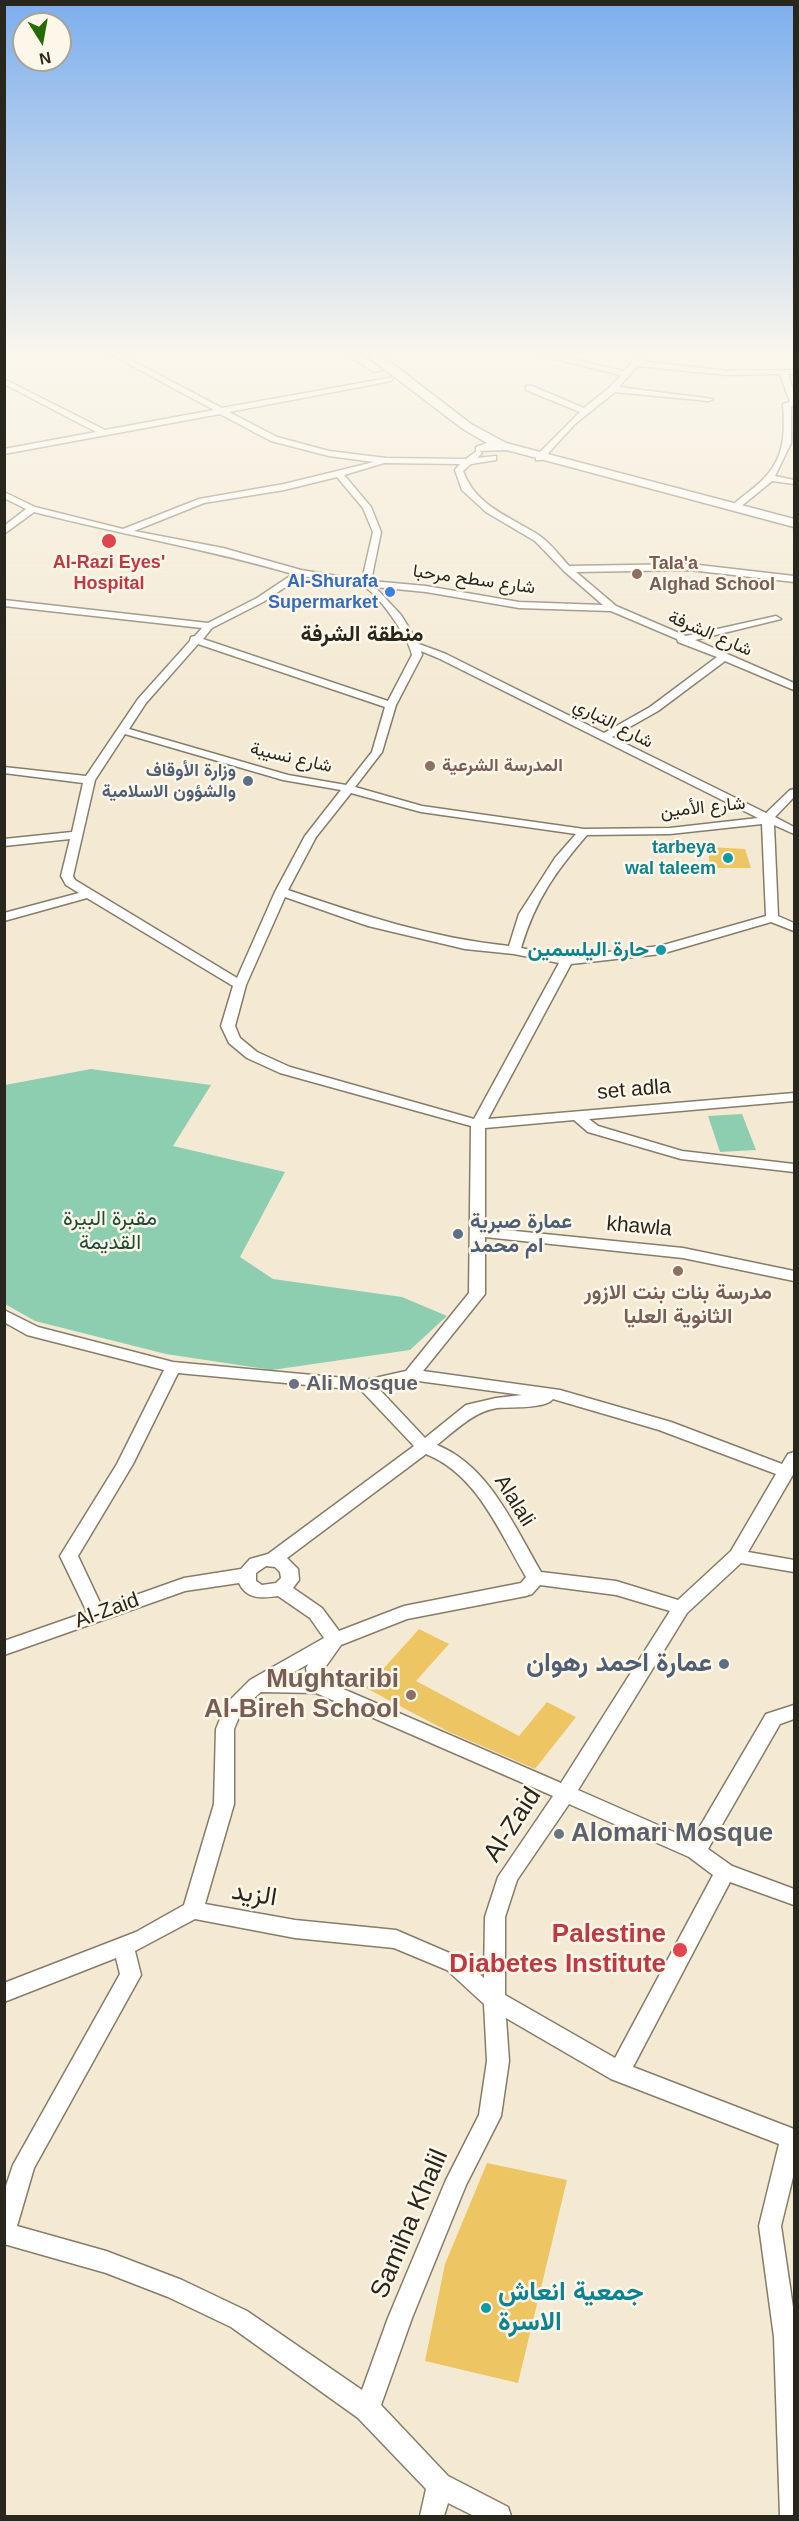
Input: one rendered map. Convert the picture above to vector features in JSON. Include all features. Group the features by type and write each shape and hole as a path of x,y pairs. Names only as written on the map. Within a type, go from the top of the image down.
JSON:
{"main road":[{"path":"571,471 795,531"},
{"path":"591,471 736,506 795,524"}],"street":[{"path":"124,532 202,501 354,471"},
{"path":"459,471 465,488 489,510 538,539 567,569 614,608"},
{"path":"736,506 770,478 775,471"},
{"path":"340,475 367,507 377,532 366,583 392,611 417,646"},
{"path":"770,478 795,482"},
{"name":"شارع سطح مرحبا","path":"4,494 32,508 124,532 223,551 300,573 366,583 426,588 519,605 614,608"},
{"path":"4,531 32,508"},
{"path":"567,569 690,567 795,579"},
{"path":"240,985 87,894 70,882 67,876 89,780 142,701 194,639 209,626 260,600 300,573"},
{"path":"4,603 209,626"},
{"name":"شارع الشرفة","path":"614,608 681,640 795,687"},
{"path":"681,640 776,619"},
{"path":"194,639 391,705"},
{"name":"شارع نسيبة","path":"122,730 287,778 346,788 377,752 391,705 417,656 417,646"},
{"name":"شارع التباري","path":"417,646 442,656 768,820 795,831"},
{"path":"604,738 654,709 724,657"},
{"path":"4,770 89,780"},
{"path":"346,788 311,836 281,892 240,985 228,1026 234,1040 252,1055 285,1070 478,1124"},
{"name":"شارع الأمين","path":"346,788 421,808 584,832 670,831 768,820 771,918"},
{"path":"768,820 772,811 795,792"},
{"path":"514,950 525,914 559,860 584,832"},
{"path":"4,843 77,835"},
{"path":"281,892 368,922 465,945 514,950 566,961 661,950 771,918 795,927"},
{"path":"4,917 87,894"},
{"path":"411,1375 477,1294 478,1124 566,961"},
{"name":"set adla","path":"478,1124 795,1097"},
{"path":"578,1116 593,1129 681,1155 795,1168"},
{"name":"khawla","path":"478,1232 683,1253 795,1276"},
{"path":"4,1315 33,1331 173,1367 366,1384 411,1375 560,1395 791,1465 737,1556 681,1608 565,1794 318,1686 257,1685"},
{"path":"97,1614 69,1556 98,1513 147,1425 173,1367"},
{"name":"Alalali","path":"366,1384 423,1446 448,1455 484,1490 500,1522 536,1578"},
{"path":"272,1560 285,1564 291,1574 287,1585 281,1589 259,1592 249,1585 246,1575 253,1565 272,1560 378,1483 472,1409 560,1395"},
{"path":"737,1556 795,1566"},
{"name":"Al-Zaid","path":"4,1648 184,1585 246,1575"},
{"path":"4,1993 123,1946 193,1910 224,1804 225,1729 235,1704 257,1685 335,1640 404,1613 526,1589 536,1578 616,1588 681,1608"},
{"path":"281,1589 316,1613 335,1640"},
{"path":"318,1686 315,1668 335,1640"},
{"path":"696,1851 773,1719 795,1712"},
{"name":"Al-Zaid","path":"498,2061 494,2000 495,1917 508,1877 565,1794 696,1851 725,1872 795,1897"},
{"path":"619,2072 725,1872"},
{"name":"الزيد","path":"193,1910 295,1929 396,1939 454,1964 494,2000 619,2072 793,2139"},
{"path":"123,1946 131,1975 24,2165 4,2232 106,2262 174,2288 239,2319 367,2409 439,2485 499,2517"},
{"name":"Samiha Khalil","path":"367,2409 400,2318 457,2180 490,2116 498,2061"},
{"path":"793,2139 770,2226 786,2337 793,2517"},
{"path":"432,2517 439,2485"}],"green space":[{"name":"مقبرة البيرة القديمة","path":"91,1069 211,1085 173,1146 285,1172 240,1257 273,1279 402,1297 447,1316 410,1350 272,1370 166,1354 35,1321 5,1304 5,1085"},
{"path":"742,1114 756,1150 720,1152 708,1116"}],"building":[{"name":"tarbeya wal taleem","path":"708,847 745,849 751,868 710,868"},
{"name":"Mughtaribi Al-Bireh School","path":"419,1629 449,1644 416,1681 519,1736 547,1702 576,1717 535,1769 447,1731 366,1688"},
{"name":"جمعية انعاش الاسرة","path":"487,2163 567,2180 518,2383 425,2361 445,2264"}],"place":[{"name":"Al-Razi Eyes' Hospital","path":"109,541"},
{"name":"Tala'a Alghad School","path":"637,574"},
{"name":"Al-Shurafa Supermarket","path":"390,592"},
{"name":"المدرسة الشرعية","path":"430,766"},
{"name":"وزارة الأوقاف والشؤون الاسلامية","path":"248,781"},
{"name":"tarbeya wal taleem","path":"728,858"},
{"name":"حارة اليلسمين","path":"661,950"},
{"name":"عمارة صبرية ام محمد","path":"458,1234"},
{"name":"مدرسة بنات بنت الازور الثانوية العليا","path":"678,1271"},
{"name":"Ali Mosque","path":"294,1384"},
{"name":"عمارة احمد رهوان","path":"724,1664"},
{"name":"Mughtaribi Al-Bireh School","path":"411,1695"},
{"name":"Alomari Mosque","path":"559,1834"},
{"name":"Palestine Diabetes Institute","path":"680,1950"},
{"name":"جمعية انعاش الاسرة","path":"486,2308"}],"district":[{"name":"منطقة الشرفة","path":"362,635"}]}
